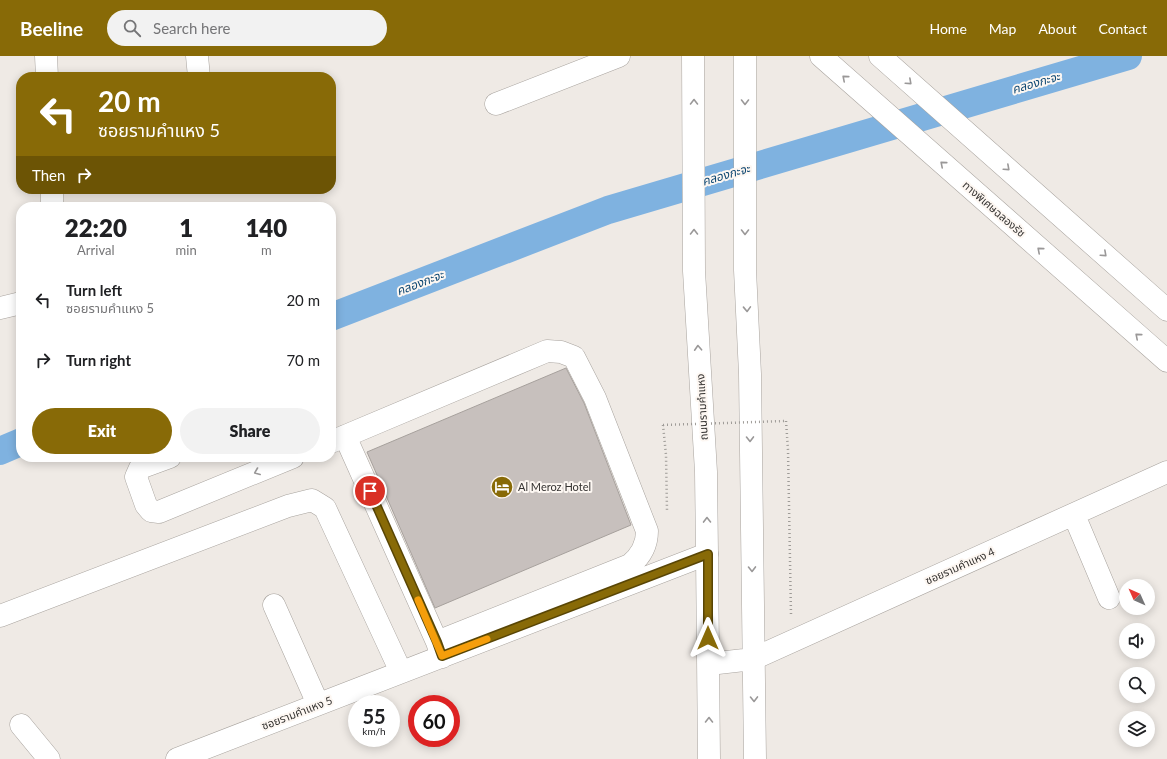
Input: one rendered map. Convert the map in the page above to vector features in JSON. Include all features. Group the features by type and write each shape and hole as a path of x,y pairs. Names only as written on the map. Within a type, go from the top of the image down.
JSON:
{"main road":[{"path":"46,56 47,72"},
{"path":"197,56 199,72"},
{"path":"496,104 619,56"},
{"name":"ทางพิเศษฉลองรัช","path":"821,56 1167,361"},
{"path":"880,56 1167,310"},
{"name":"ถนนรามคำแหง","path":"693,58 694,271 706,472 709,759"},
{"path":"745,60 745,270 750,374 755,759"},
{"path":"0,308 16,304"},
{"path":"547,351 561,352 574,357 595,398 647,531 647,539 640,555 630,564 439,649 338,439 547,351"},
{"path":"156,462 140,468 136,477 146,505 151,511 160,512 281,462"},
{"name":"ซอยรามคำแหง 4","path":"709,664 753,659 1167,472"},
{"path":"0,616 288,506 312,500 325,508 401,672"},
{"path":"1074,515 1109,598"},
{"name":"ซอยรามคำแหง 5","path":"177,759 401,672 439,649 708,554"},
{"path":"274,605 318,704"},
{"path":"21,725 49,759"}],"path":[{"path":"666,455 663,425 786,421 788,450 792,642"}],"building":[{"name":"Al Meroz Hotel","path":"566,368 584,403 631,525 435,608 367,452"}],"waterway":[{"name":"คลองกะจะ","path":"336,315 608,210 1128,56"},
{"name":"คลองกะจะ","path":"0,451 16,444"}],"slow traffic":[{"path":"418,600 442,656 487,639"}],"place":[{"name":"Al Meroz Hotel","path":"502,487"}],"route":[{"path":"370,491 442,656 708,554 708,638"}]}
